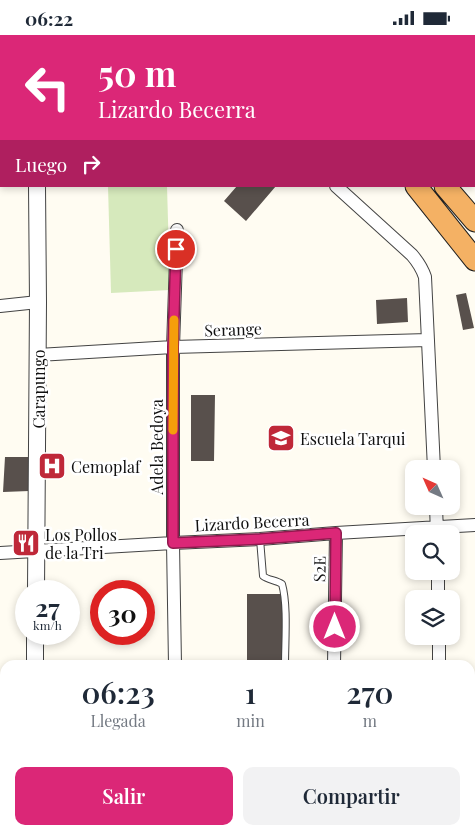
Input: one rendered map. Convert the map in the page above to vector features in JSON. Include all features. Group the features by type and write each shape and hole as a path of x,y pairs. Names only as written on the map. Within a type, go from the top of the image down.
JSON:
{"highway":[{"path":"417,187 475,260"},
{"path":"446,187 475,221"}],"street":[{"name":"Carapungo","path":"36,580 38,187"},
{"path":"337,187 418,261 423,269 425,277 434,460"},
{"name":"Adela Bedoya","path":"175,660 173,347 177,230"},
{"path":"0,306 38,303"},
{"name":"Serange","path":"38,355 173,347 428,340"},
{"name":"Lizardo Becerra","path":"460,527 475,525"},
{"name":"Lizardo Becerra","path":"0,553 336,533 405,531"},
{"name":"S2E","path":"334,660 336,533"},
{"path":"35,645 35,660"},
{"path":"439,645 439,660"}],"lane":[{"path":"260,539 263,576 282,583 285,611 285,660"}],"green space":[{"path":"108,187 167,187 170,290 111,293"}],"building":[{"path":"236,187 275,187 246,221 224,201"},
{"path":"466,293 474,328 463,330 456,295"},
{"path":"407,298 408,322 377,324 376,300"},
{"path":"191,395 215,395 214,461 191,461"},
{"path":"5,457 31,457 29,491 3,492"},
{"path":"247,594 283,594 283,660 247,660"}],"slow traffic":[{"path":"173,430 174,320"}],"place":[{"name":"Escuela Tarqui","path":"281,438"},
{"name":"Cemoplaf","path":"52,466"},
{"name":"Los Pollos de la Tri","path":"26,543"}],"route":[{"path":"176,249 173,347 173,543 336,533 335,627"}]}
